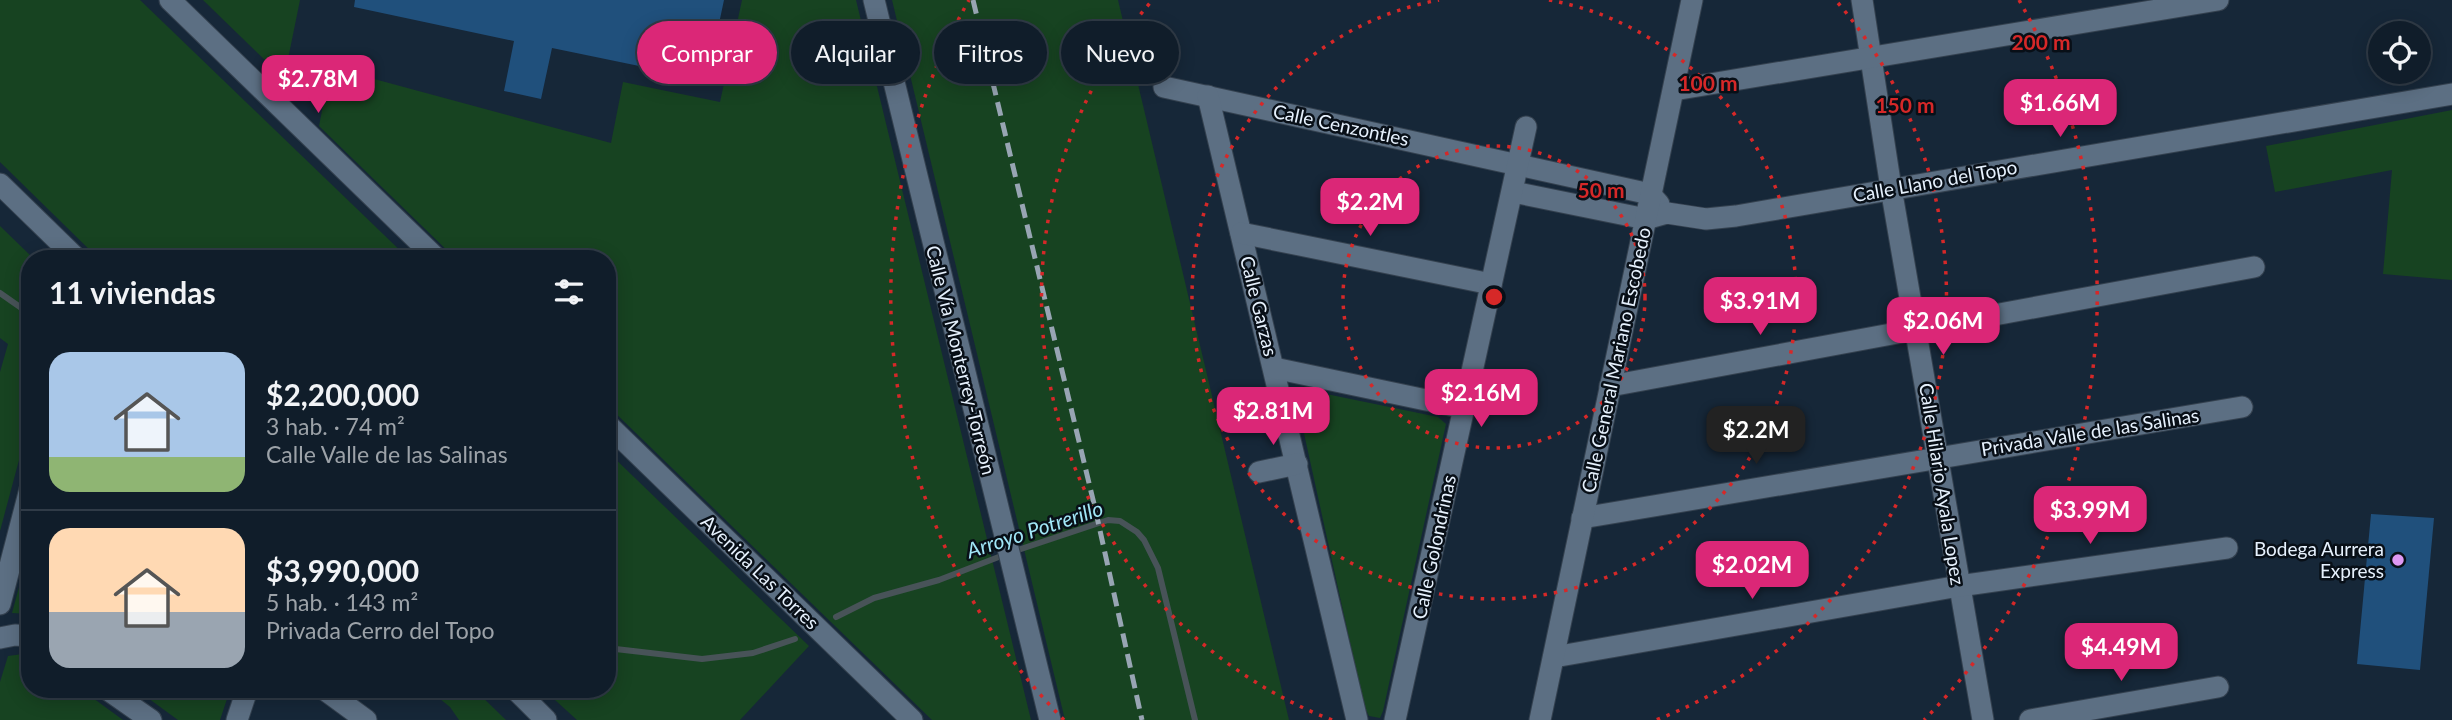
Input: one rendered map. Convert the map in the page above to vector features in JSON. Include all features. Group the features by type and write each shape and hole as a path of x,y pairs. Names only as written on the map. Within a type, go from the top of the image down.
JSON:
{"street":[{"path":"170,0 428,250"},
{"name":"Calle Vía Monterrey-Torreón","path":"874,0 1050,720"},
{"name":"Calle General Mariano Escobedo","path":"1540,720 1692,0"},
{"name":"Calle Hilario Ayala Lopez","path":"1862,0 1891,188 1983,720"},
{"path":"1674,90 2218,0"},
{"name":"Calle Cenzontles","path":"1164,87 1650,194"},
{"name":"Calle Llano del Topo","path":"1646,219 1667,213 1706,219 1736,216 2452,94"},
{"name":"Calle Garzas","path":"1208,96 1357,720"},
{"name":"Calle Golondrinas","path":"1395,720 1526,127"},
{"path":"0,184 68,250"},
{"path":"1513,192 1646,219"},
{"path":"1650,194 1667,213"},
{"path":"1241,233 1492,285"},
{"path":"1610,386 2255,267"},
{"path":"1274,368 1464,408"},
{"name":"Privada Valle de las Salinas","path":"1582,518 2242,407"},
{"name":"Avenida Las Torres","path":"616,433 912,720"},
{"path":"1259,472 1297,464"},
{"path":"0,604 21,524"},
{"path":"1553,657 1959,586 2227,548"},
{"path":"0,638 21,635"},
{"path":"2030,720 2218,687"},
{"path":"119,698 151,720"},
{"path":"237,720 244,698"},
{"path":"336,698 366,720"},
{"path":"524,698 547,720"}],"green space":[{"path":"0,0 140,0 400,250 90,250 0,162"},
{"path":"203,0 300,0 287,64 275,70"},
{"path":"742,0 856,0 861,21 791,21 791,84 876,84 1031,720 932,720 616,414 616,250 447,250 319,126 327,85 352,73 611,143 623,82 720,102 724,84 777,84 777,21 737,21"},
{"path":"892,0 1118,0 1123,21 1061,21 1061,84 1138,84 1289,720 1065,720 912,84 920,84 920,21 897,21"},
{"path":"2452,110 2452,280 2383,274 2392,170 2275,192 2266,146"},
{"path":"0,226 25,250 21,250 21,453 0,531 0,372 8,344 0,338"},
{"path":"1302,389 1438,417 1446,424 1380,718 1369,716 1364,706 1296,397"},
{"path":"616,460 809,646 740,720 577,720 553,698 616,698"},
{"path":"21,580 21,614 12,613"},
{"path":"21,654 21,698 93,698 123,720 0,720 0,682 8,656"},
{"path":"148,698 227,698 220,720 178,720"},
{"path":"439,698 483,698 506,720 459,720 450,707"}],"building":[{"path":"355,0 724,0 720,21 637,21 637,66 552,48 541,99 504,91 514,41 354,7"},
{"path":"2371,514 2434,518 2420,670 2357,664"}],"waterway":[{"name":"Arroyo Potrerillo","path":"0,293 21,308"},
{"name":"Arroyo Potrerillo","path":"836,617 874,598 939,580 1108,520 1120,521 1144,540 1158,568 1195,720"},
{"name":"Arroyo Potrerillo","path":"616,649 702,659 753,653 795,639"}],"railway":[{"path":"973,0 1095,508 1142,720"}],"place":[{"name":"Bodega Aurrera Express","path":"2398,560"}]}
